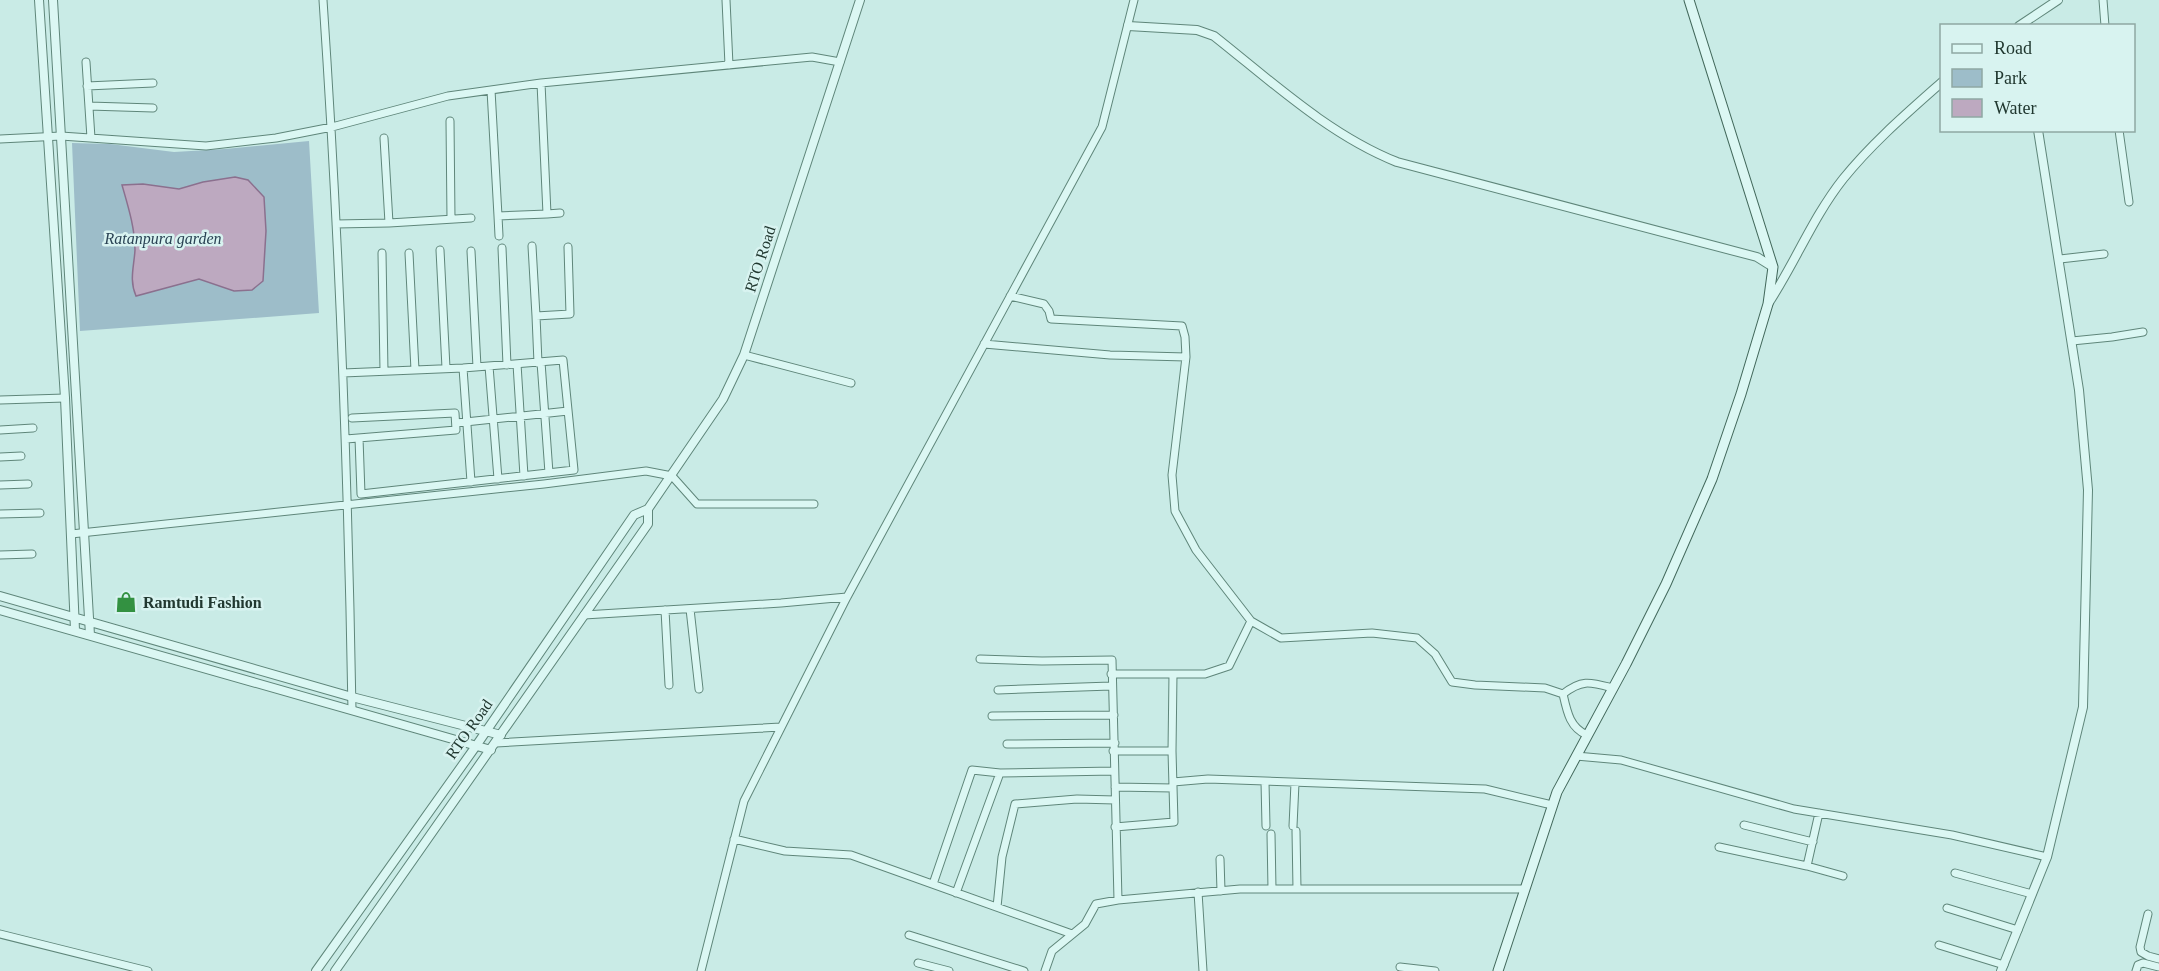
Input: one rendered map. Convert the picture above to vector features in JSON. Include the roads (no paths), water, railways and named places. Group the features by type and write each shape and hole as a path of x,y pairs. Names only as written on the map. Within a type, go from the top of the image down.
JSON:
{"main road":[{"path":"1497,971 1557,792 1666,584 1712,479 1768,304 1773,267 1689,0"}],"street":[{"path":"39,0 65,398 75,630"},
{"path":"53,0 90,635"},
{"path":"323,0 332,127 349,505 352,710"},
{"path":"726,0 729,65"},
{"name":"RTO Road","path":"316,971 476,746 634,515 648,510 723,399 744,355 860,0"},
{"path":"701,971 744,801 847,597 1102,127 1134,0"},
{"path":"2022,24 2058,0"},
{"path":"2103,0 2105,24"},
{"path":"1128,26 1197,30 1214,36 1316,116 1373,153 1397,162 1757,257 1773,267"},
{"path":"0,139 61,136 206,146 276,138 332,127 448,96 541,83 812,57 840,62"},
{"path":"86,62 91,138"},
{"path":"87,86 153,83"},
{"path":"541,83 547,214"},
{"path":"1768,304 1787,274 1812,226 1843,179 1875,143 1940,83"},
{"path":"491,90 499,236"},
{"path":"89,105 153,108"},
{"path":"450,121 451,219"},
{"path":"1939,945 2002,968 2047,857 2083,707 2088,490 2079,390 2038,132"},
{"path":"2119,132 2129,202"},
{"path":"384,138 389,223"},
{"path":"498,216 560,213"},
{"path":"336,224 471,218"},
{"path":"532,246 549,473"},
{"path":"536,316 570,314 568,247"},
{"path":"502,248 507,365"},
{"path":"440,250 446,368"},
{"path":"471,251 477,367"},
{"path":"382,253 384,371"},
{"path":"409,253 415,370"},
{"path":"2060,259 2104,254"},
{"path":"1010,296 1044,304 1051,319 1182,327 1186,357 1172,475 1175,511 1196,550 1251,621 1281,638 1372,633 1418,638 1435,654 1452,682 1545,688 1563,694"},
{"path":"2072,341 2143,332"},
{"path":"984,344 1110,355 1186,357"},
{"path":"744,355 851,383"},
{"path":"343,373 463,368 563,360 574,470 361,494 359,438"},
{"path":"517,364 524,476"},
{"path":"489,366 498,479"},
{"path":"463,368 471,482"},
{"path":"0,400 65,398"},
{"path":"456,423 568,411"},
{"path":"346,439 456,430 455,413 352,417"},
{"path":"0,430 33,428"},
{"path":"0,457 21,456"},
{"path":"71,534 544,484 646,471 672,476 697,504 814,504"},
{"path":"0,485 28,484"},
{"name":"RTO Road","path":"335,971 648,524 648,510"},
{"path":"0,514 40,513"},
{"path":"0,555 32,554"},
{"path":"0,596 352,697 485,732 496,743"},
{"path":"584,615 847,597"},
{"path":"690,609 699,689"},
{"path":"0,610 476,746 781,727"},
{"path":"665,610 669,686"},
{"path":"1111,674 1205,674 1229,666 1251,621"},
{"path":"980,659 1042,662 1112,660 1118,900"},
{"path":"534,662 545,671"},
{"path":"1115,827 1174,822 1173,674"},
{"path":"1563,694 1574,685 1593,683 1613,688"},
{"path":"998,690 1111,686"},
{"path":"1563,694 1568,717 1578,731 1587,735"},
{"path":"992,716 1114,716"},
{"path":"1007,744 1172,751"},
{"path":"1576,756 1621,759 1794,809 1952,835 2047,857"},
{"path":"933,884 972,770 1000,773 1114,771"},
{"path":"956,892 1000,773"},
{"path":"1114,787 1173,785 1208,779 1485,789 1552,805"},
{"path":"1265,782 1266,826"},
{"path":"1295,783 1297,889"},
{"path":"997,907 1002,857 1015,804 1077,799 1115,800"},
{"path":"1807,866 1819,813"},
{"path":"1744,825 1813,842"},
{"path":"1271,834 1272,889"},
{"path":"734,839 785,851 851,855 1072,934"},
{"path":"1719,847 1843,876"},
{"path":"1220,859 1221,891"},
{"path":"1956,873 2032,894"},
{"path":"1045,971 1052,951 1085,924 1096,904 1118,900 1198,892 1272,889 1524,889"},
{"path":"1198,892 1203,971"},
{"path":"1947,908 2018,930"},
{"path":"2148,914 2140,947 2141,952 2159,959"},
{"path":"0,934 148,971"},
{"path":"909,935 1024,971"},
{"path":"918,963 949,971"},
{"path":"2136,971 2138,965 2143,963 2159,966"},
{"path":"1400,967 1435,971"}],"water":[{"path":"235,177 248,180 264,197 266,231 263,281 252,290 234,291 199,279 136,296 132,279 134,234 122,185 143,184 179,189 203,182"}],"place":[{"name":"Ramtudi Fashion","path":"126,602"}],"park label":[{"name":"Ratanpura garden","path":"163,238"}]}
